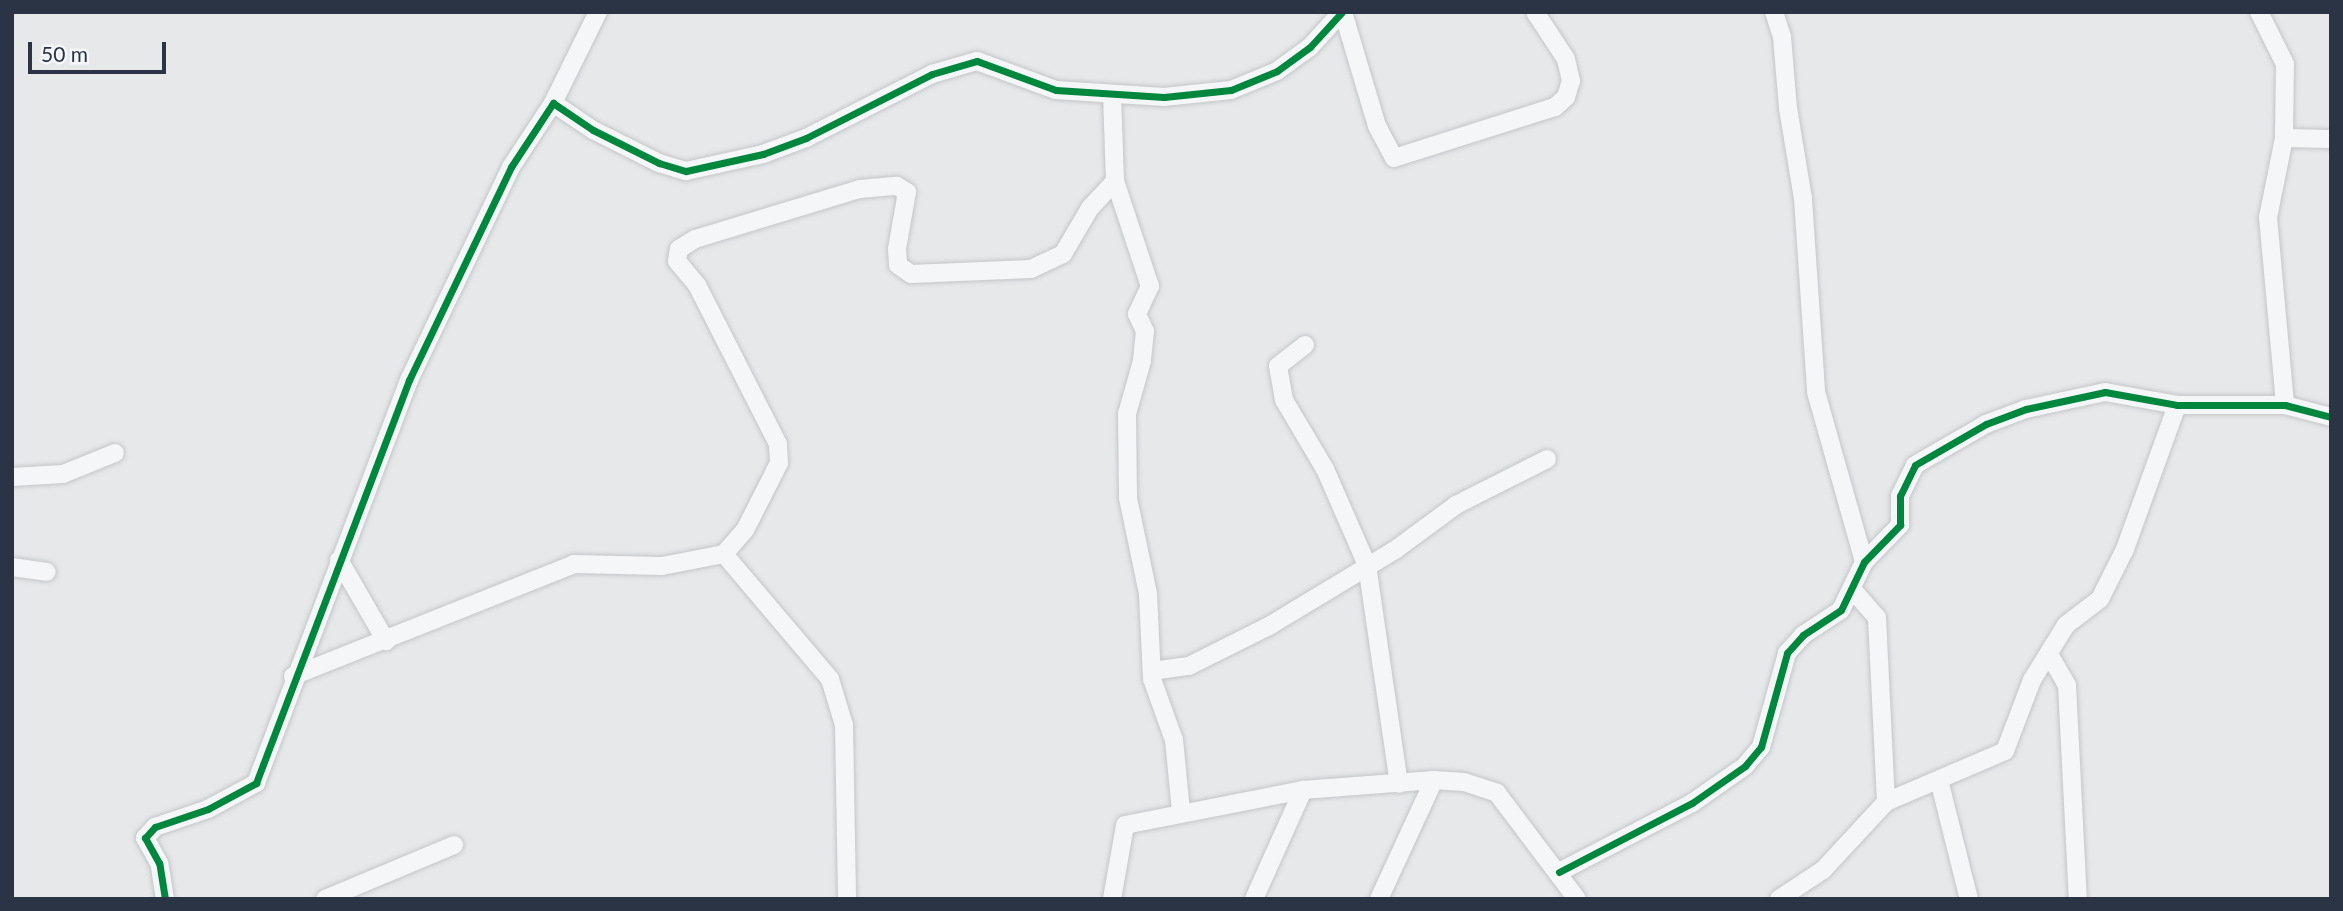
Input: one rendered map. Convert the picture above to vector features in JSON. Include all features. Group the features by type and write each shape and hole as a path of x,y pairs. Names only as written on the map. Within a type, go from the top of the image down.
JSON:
{"street":[{"path":"165,899 159,863 145,838 155,827 208,809 256,783 293,676 409,380 511,167 553,103 598,12"},
{"path":"553,103 593,130 659,163 686,171 785,146 932,74 977,61 1056,90 1175,97 1231,90 1278,71 1310,47 1342,12"},
{"path":"1342,12 1377,126 1394,158 1555,107 1566,97 1572,81 1566,60 1535,12"},
{"path":"1774,12 1782,37 1788,108 1803,199 1816,392 1864,562"},
{"path":"2259,12 2285,64 2284,138 2268,217 2285,405"},
{"path":"1112,94 1115,181 1150,286 1137,314 1145,331 1142,361 1127,414 1128,498 1148,594 1152,671 1174,740 1181,811"},
{"path":"2284,138 2331,139"},
{"path":"293,676 574,564 663,566 724,554 745,530 779,463 778,444 697,285 677,261 679,249 695,239 860,189 897,186 907,192 897,249 898,265 911,274 1031,270 1063,254 1090,208 1115,181"},
{"path":"1305,345 1278,366 1284,400 1325,469 1367,565 1399,784"},
{"path":"1559,872 1692,803 1745,766 1761,747 1787,653 1803,635 1841,610 1864,562 1900,525 1905,478 1914,465 1986,424 2026,409 2105,392 2177,405 2285,405 2331,417"},
{"path":"1779,899 1823,870 1886,802 2005,751 2032,680 2066,625 2100,599 2125,549 2177,405"},
{"path":"12,477 63,474 115,453"},
{"path":"1152,671 1189,666 1225,650 1367,565 1486,487 1547,459"},
{"path":"724,554 830,679 844,725 847,899"},
{"path":"339,560 386,641"},
{"path":"12,567 47,572"},
{"path":"1852,589 1877,618 1886,802"},
{"path":"2049,654 2067,685 2078,899"},
{"path":"1939,779 1969,899"},
{"path":"1380,899 1434,780"},
{"path":"1112,899 1125,825 1181,811 1303,790 1434,780 1464,782 1497,793 1577,899"},
{"path":"1254,899 1303,790"},
{"path":"326,899 454,845"}],"cycle path":[{"path":"165,899 159,863 145,838 155,827 208,809 256,783 409,380 511,167 553,103 593,130 659,163 686,171 763,154 806,138 932,74 977,61 1056,90 1164,97 1231,90 1277,71 1310,47 1342,12"},
{"path":"1559,872 1692,803 1745,766 1761,747 1787,653 1803,635 1841,610 1864,562 1900,525 1900,496 1915,465 1986,424 2026,409 2105,392 2177,405 2285,405 2331,417"}]}
